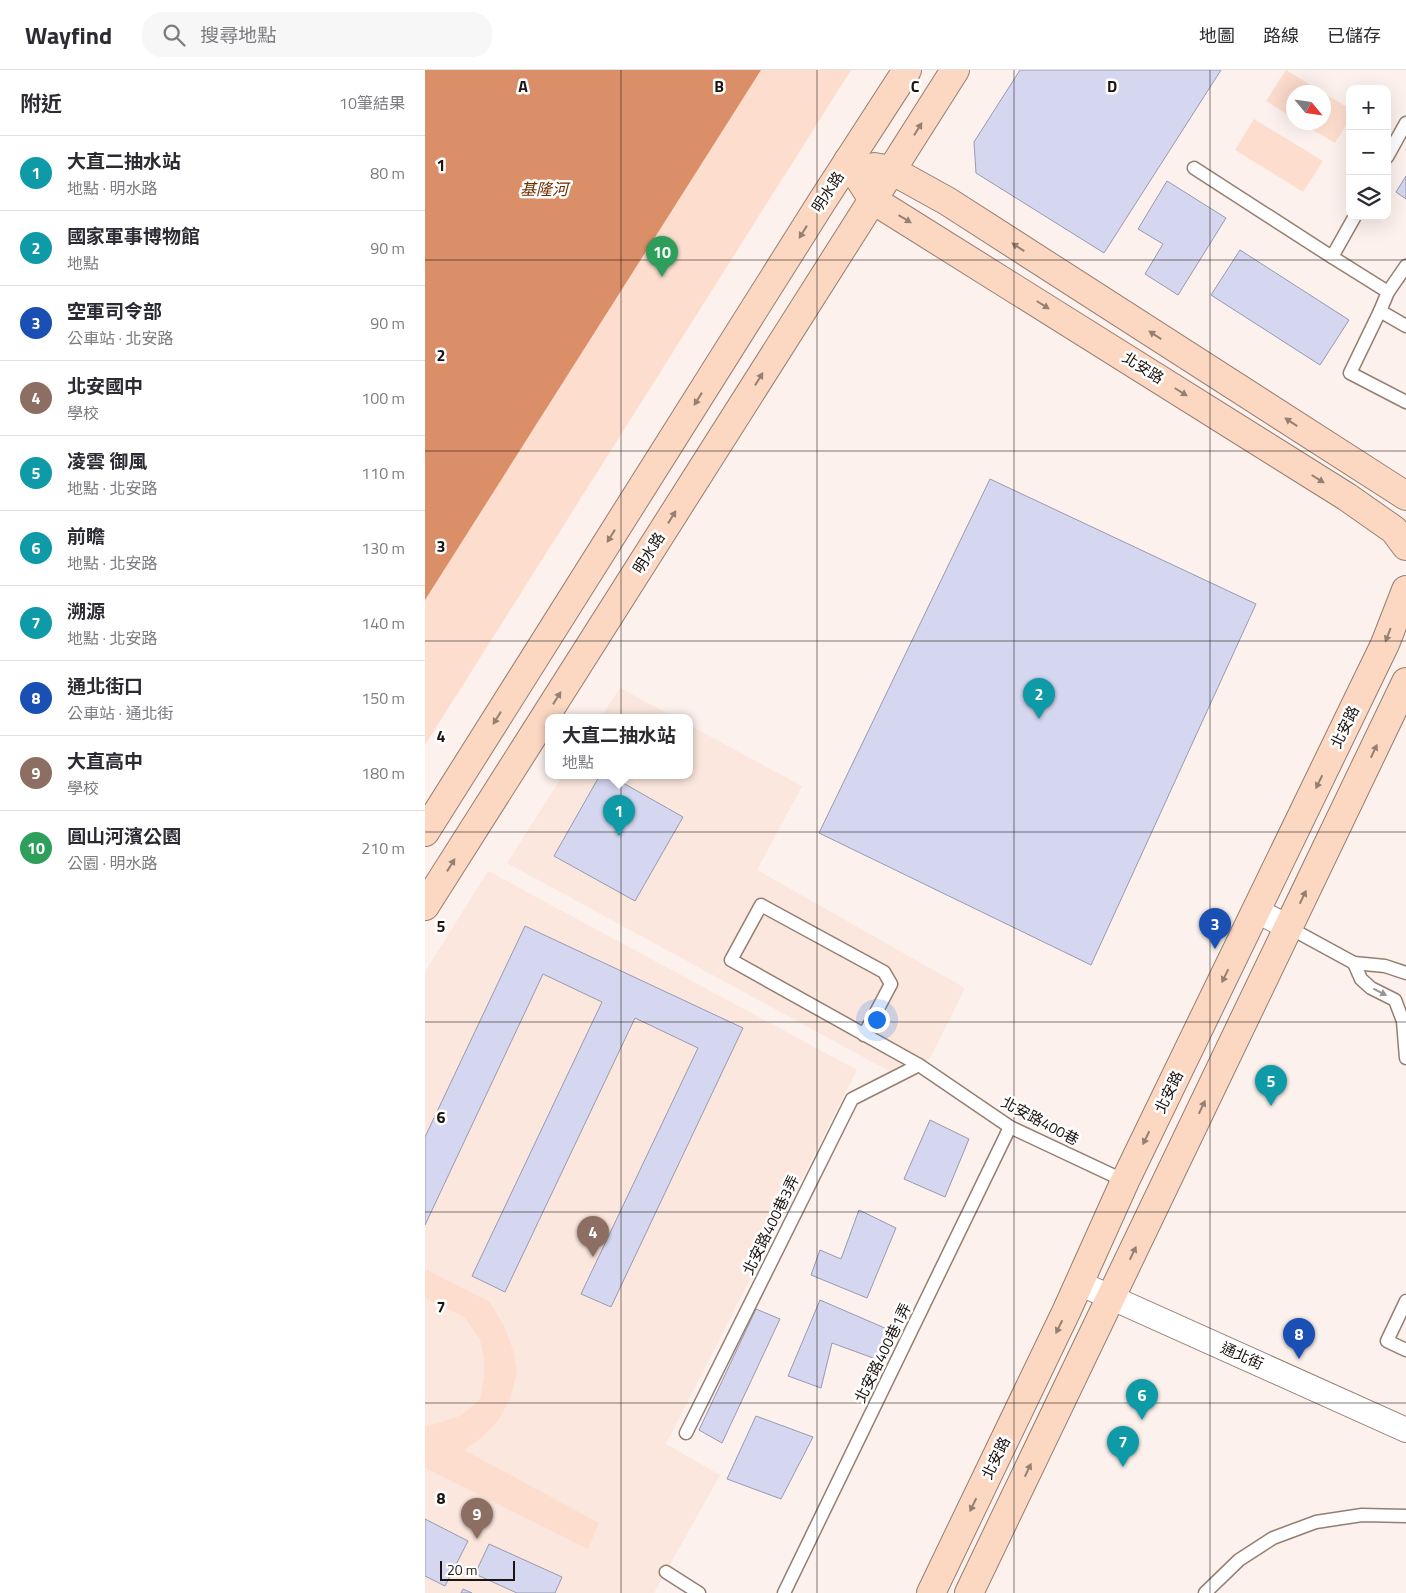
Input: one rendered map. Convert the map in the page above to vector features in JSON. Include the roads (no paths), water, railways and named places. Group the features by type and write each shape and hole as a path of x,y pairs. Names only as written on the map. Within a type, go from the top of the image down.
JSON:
{"main road":[{"path":"907,70 848,161 891,170 947,201 1406,496"},
{"path":"873,200 955,70"},
{"name":"北安路","path":"848,161 873,200 1347,497 1394,530 1406,546"},
{"name":"明水路","path":"425,832 848,161"},
{"name":"明水路","path":"547,714 873,200"},
{"name":"北安路","path":"931,1593 1079,1283 1125,1181 1385,644 1406,590"},
{"path":"969,1593 1406,682"},
{"name":"明水路","path":"425,906 545,717"}],"street":[{"path":"1257,911 1288,927"},
{"name":"通北街","path":"1079,1283 1406,1430"}],"lane":[{"path":"1391,150 1406,123"},
{"path":"1194,168 1388,292"},
{"path":"1332,257 1353,220"},
{"path":"1406,266 1388,292 1350,373 1406,402"},
{"path":"1380,311 1406,326"},
{"name":"北安路400巷","path":"864,1035 891,984 884,972 761,906 731,960 864,1035 919,1065 1010,1127 1125,1181"},
{"path":"1288,927 1354,963 1385,966 1406,973"},
{"path":"1354,963 1361,979 1371,988 1395,1000 1405,1017 1406,1058"},
{"name":"北安路400巷3弄","path":"686,1432 852,1099 919,1065"},
{"name":"北安路400巷1弄","path":"784,1593 1010,1127"},
{"path":"1406,1301 1387,1341 1406,1350"},
{"path":"1205,1593 1239,1560 1273,1538 1316,1522 1362,1515 1406,1516"},
{"path":"666,1572 699,1593"}],"water":[{"name":"基隆河","path":"425,70 761,70 425,600"}],"place":[{"name":"圓山河濱公園","path":"662,277"},
{"name":"國家軍事博物館","path":"1039,719"},
{"name":"大直二抽水站","path":"619,836"},
{"name":"空軍司令部","path":"1215,949"},
{"name":"凌雲 御風","path":"1271,1106"},
{"name":"北安國中","path":"593,1257"},
{"name":"通北街口","path":"1299,1359"},
{"name":"前瞻","path":"1142,1420"},
{"name":"溯源","path":"1123,1467"},
{"name":"大直高中","path":"477,1539"}]}
